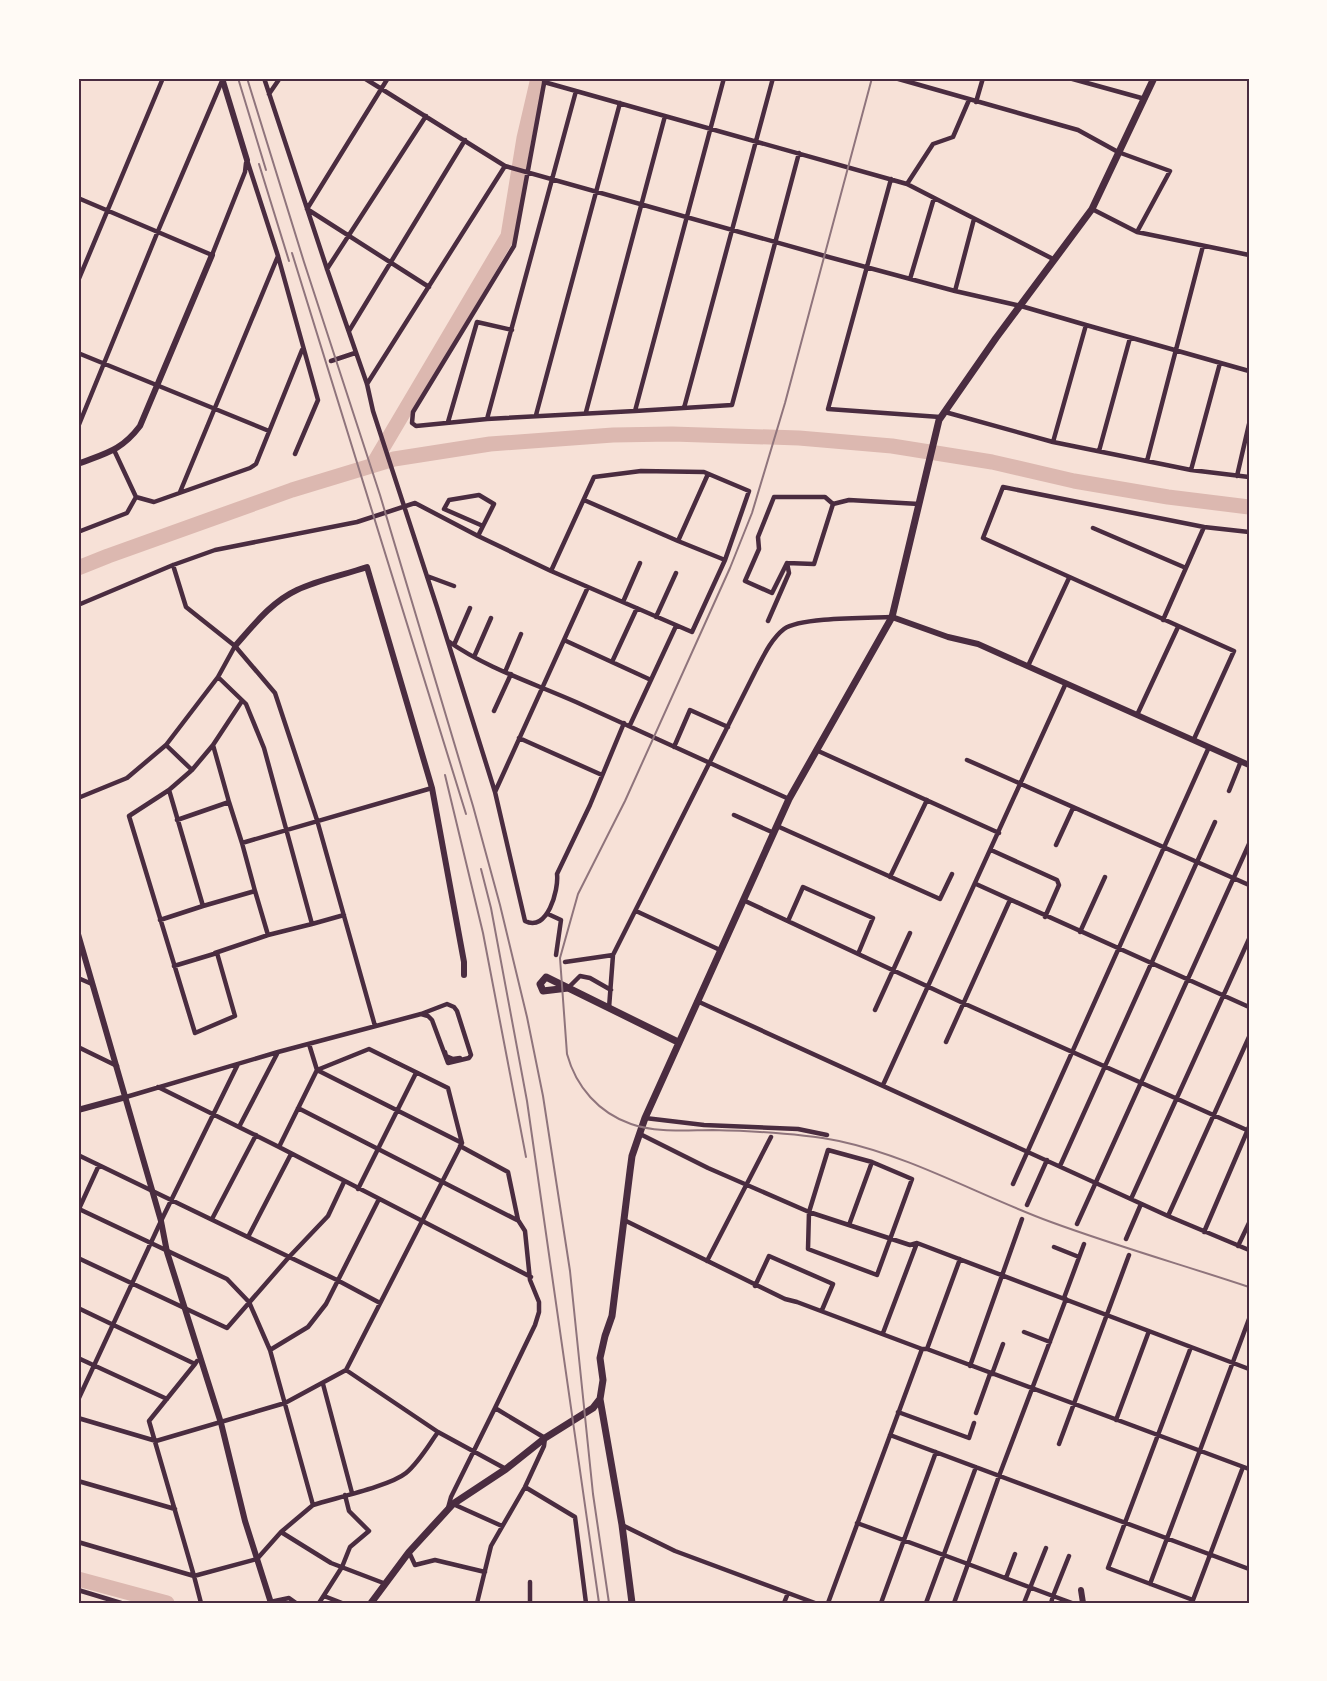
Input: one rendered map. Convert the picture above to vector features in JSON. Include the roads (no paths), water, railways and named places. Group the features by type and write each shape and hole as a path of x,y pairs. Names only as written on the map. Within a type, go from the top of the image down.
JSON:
{"main road":[{"path":"632,1603 622,1525 600,1400 603,1380 600,1358 612,1316 632,1156 645,1118 789,799 892,617 942,416 996,338 1092,209 1154,78"},
{"path":"568,988 678,1042"},
{"path":"372,1601 409,1552 451,1506 506,1469 545,1438 593,1408 600,1400"}],"street":[{"path":"78,281 163,78"},
{"path":"264,78 367,384 373,411 448,641 495,792 525,921 530,924 536,923 548,914 558,881 557,874 602,775 676,626"},
{"path":"269,94 280,78"},
{"path":"364,78 505,166 910,279 1021,306 1249,371"},
{"path":"307,209 388,78"},
{"path":"635,411 724,78"},
{"path":"684,408 772,78"},
{"path":"895,78 1078,130 1118,152 1170,171 1137,232"},
{"path":"976,102 983,78"},
{"path":"1069,78 1145,99"},
{"path":"222,80 278,256 318,400 295,454"},
{"path":"78,428 222,80"},
{"path":"799,153 732,405 536,415 416,426 412,423 413,412 514,246 544,80 576,91 710,127 907,184 1055,260"},
{"path":"487,419 576,91"},
{"path":"907,184 933,144 953,137 969,100"},
{"path":"536,415 620,103"},
{"path":"327,270 426,116"},
{"path":"586,412 665,116"},
{"path":"349,331 465,140"},
{"path":"78,464 114,450 128,441 140,426 212,255 245,172 247,160"},
{"path":"367,384 505,166"},
{"path":"891,179 828,410 942,416 1053,442 1191,470 1249,477"},
{"path":"78,198 212,255"},
{"path":"910,279 934,198"},
{"path":"307,209 429,287"},
{"path":"1092,209 1137,232 1249,255"},
{"path":"955,291 974,219"},
{"path":"1147,461 1203,246"},
{"path":"180,493 278,256"},
{"path":"469,321 512,330"},
{"path":"448,422 477,322"},
{"path":"1053,442 1086,326"},
{"path":"1099,451 1130,338"},
{"path":"114,450 136,496 154,502 256,464 302,349"},
{"path":"78,353 269,431"},
{"path":"332,361 355,353"},
{"path":"1191,470 1220,363"},
{"path":"1237,476 1249,424"},
{"path":"78,605 215,550 357,522 415,503 478,537 551,571 692,632 725,560 749,491 708,474 641,471 594,477 551,571"},
{"path":"678,541 708,474"},
{"path":"1194,739 1234,651 983,538 1003,487 1204,526 1249,532"},
{"path":"478,537 494,504 479,495 449,500 444,509 483,526"},
{"path":"78,532 127,513 136,496"},
{"path":"787,563 772,593 745,581 759,549 758,537 774,496 825,497 833,504"},
{"path":"584,500 725,560"},
{"path":"833,504 849,500 919,504"},
{"path":"787,563 814,564 833,504"},
{"path":"1162,620 1204,526"},
{"path":"1094,528 1186,568"},
{"path":"623,602 640,563"},
{"path":"768,621 789,573 787,563"},
{"path":"173,565 186,607 235,646 275,693 316,820 375,1026"},
{"path":"78,798 127,778 166,745 218,677 235,646 258,620 289,595 297,590 367,567 432,788 464,962 464,975"},
{"path":"656,617 676,573"},
{"path":"427,576 454,586"},
{"path":"1028,666 1069,578"},
{"path":"495,792 588,587"},
{"path":"454,645 470,608"},
{"path":"612,662 637,608"},
{"path":"609,1008 613,955 763,658 770,645 784,629 790,626 820,621 892,617 948,637 978,644 1249,765"},
{"path":"474,657 491,618"},
{"path":"1137,715 1178,627"},
{"path":"505,672 521,634"},
{"path":"564,640 651,680"},
{"path":"448,641 505,672 627,724 789,799"},
{"path":"495,711 511,674"},
{"path":"218,677 246,704 264,748 312,924"},
{"path":"883,1085 1066,683"},
{"path":"215,953 217,952 235,1016 195,1034 129,816 169,790 192,770 213,745 242,700"},
{"path":"674,747 690,710 728,727"},
{"path":"519,738 602,775"},
{"path":"166,745 192,770"},
{"path":"213,745 268,935"},
{"path":"1013,1184 1209,747"},
{"path":"816,750 999,833"},
{"path":"967,760 1249,885"},
{"path":"1229,791 1241,761"},
{"path":"242,843 432,788"},
{"path":"169,790 203,906"},
{"path":"890,878 927,800"},
{"path":"177,820 229,802"},
{"path":"1056,846 1072,808"},
{"path":"734,815 775,829 940,899 952,874"},
{"path":"1060,1166 1215,822"},
{"path":"1077,1224 1249,844"},
{"path":"991,850 1057,880 1059,885 1045,917"},
{"path":"1080,932 1105,877"},
{"path":"976,884 1249,1007"},
{"path":"788,921 803,887 873,918 858,954"},
{"path":"160,920 255,891"},
{"path":"743,900 963,1003 1248,1130 1204,1232"},
{"path":"946,1042 1010,900"},
{"path":"636,911 720,950"},
{"path":"548,914 561,920 556,955"},
{"path":"174,966 268,935 344,915"},
{"path":"875,1010 910,933"},
{"path":"78,934 161,1221 167,1252 221,1423 245,1521 271,1603 289,1598 296,1603"},
{"path":"1131,1199 1249,939"},
{"path":"565,962 613,955"},
{"path":"568,988 580,975 611,990"},
{"path":"78,978 93,984"},
{"path":"697,1001 1168,1216 1249,1250"},
{"path":"78,1110 278,1052 421,1014 447,1004 455,1009 471,1052 467,1057 453,1059 446,1056 437,1022 421,1014"},
{"path":"1168,1216 1249,1037"},
{"path":"309,1044 317,1070 508,1172 518,1220 525,1231 530,1280 539,1302 539,1312 535,1325 451,1497 451,1506 502,1526"},
{"path":"78,1047 117,1066"},
{"path":"78,1418 156,1441 285,1404 346,1370 461,1145 448,1088 369,1049 317,1070 279,1147"},
{"path":"239,1126 278,1052"},
{"path":"78,1400 161,1221 238,1064"},
{"path":"358,1189 416,1073"},
{"path":"158,1087 239,1126 531,1278"},
{"path":"298,1108 518,1220"},
{"path":"645,1118 704,1125 798,1129 827,1135"},
{"path":"640,1134 745,1185 809,1212 910,1245 917,1243 1249,1369"},
{"path":"212,1219 256,1135"},
{"path":"707,1262 771,1137"},
{"path":"828,1150 872,1162 912,1179 877,1275 808,1249 809,1212 828,1150"},
{"path":"248,1237 291,1154"},
{"path":"78,1155 380,1303"},
{"path":"1027,1205 1047,1160"},
{"path":"849,1225 872,1162"},
{"path":"99,1165 79,1210 227,1279 249,1302 270,1350 313,1505"},
{"path":"78,1258 226,1328 328,1216 344,1182"},
{"path":"270,1350 308,1328 326,1304 379,1199"},
{"path":"1126,1239 1142,1204"},
{"path":"970,1366 1022,1219"},
{"path":"624,1220 785,1299 822,1310 1249,1469"},
{"path":"1238,1246 1249,1223"},
{"path":"883,1333 917,1243"},
{"path":"954,1603 1084,1244"},
{"path":"1054,1247 1079,1257"},
{"path":"1059,1444 1129,1255"},
{"path":"755,1286 770,1256 833,1284 822,1310"},
{"path":"828,1603 898,1412 960,1259"},
{"path":"78,1308 195,1364"},
{"path":"1150,1584 1249,1319"},
{"path":"1024,1332 1050,1342"},
{"path":"1116,1420 1149,1332"},
{"path":"976,1413 1003,1344"},
{"path":"1191,1347 1108,1568 1192,1600 1243,1467"},
{"path":"200,1356 149,1421 201,1603"},
{"path":"78,1358 166,1399"},
{"path":"346,1370 438,1432 506,1469"},
{"path":"323,1384 352,1493"},
{"path":"477,1603 491,1546 525,1487 544,1446 545,1438 495,1408"},
{"path":"898,1412 969,1438 974,1424"},
{"path":"78,1542 194,1576 257,1559 281,1532 313,1505 386,1483 405,1474 438,1432"},
{"path":"890,1435 1249,1569"},
{"path":"880,1603 936,1452"},
{"path":"926,1603 976,1467"},
{"path":"78,1481 175,1509"},
{"path":"525,1487 574,1517 586,1603"},
{"path":"320,1603 342,1567 350,1547 369,1531 349,1511 345,1495"},
{"path":"857,1523 1072,1603"},
{"path":"622,1525 675,1551 816,1603"},
{"path":"281,1532 331,1563 386,1584"},
{"path":"1024,1603 1046,1548"},
{"path":"409,1552 415,1565 435,1560 485,1572"},
{"path":"1006,1578 1015,1554"},
{"path":"1051,1603 1069,1556"},
{"path":"530,1582 530,1603"},
{"path":"78,1590 121,1603"},
{"path":"1081,1590 1083,1603"},
{"path":"784,1603 788,1593"},
{"path":"324,1596 342,1603"},
{"path":"372,1601 381,1603"}],"waterway":[{"path":"372,466 508,236 524,138 538,78"},
{"path":"78,568 292,490 394,459 490,444 613,435 672,434 799,438 892,446 992,462 1074,481 1168,497 1249,507"},
{"path":"78,1579 167,1603"}],"railway":[{"path":"238,78 266,170"},
{"path":"247,78 380,495 473,806 527,1017 543,1096 570,1271 593,1494 609,1603"},
{"path":"872,78 785,403 752,513 730,568 625,801 578,894 560,958 567,1054 576,1077 590,1097 609,1113 631,1124 661,1130 729,1130 792,1134 824,1138 866,1148 920,1167 1051,1222 1249,1287"},
{"path":"259,164 289,261"},
{"path":"292,253 466,814"},
{"path":"445,775 483,933 526,1157"},
{"path":"481,869 491,908 527,1101 599,1603"}]}
